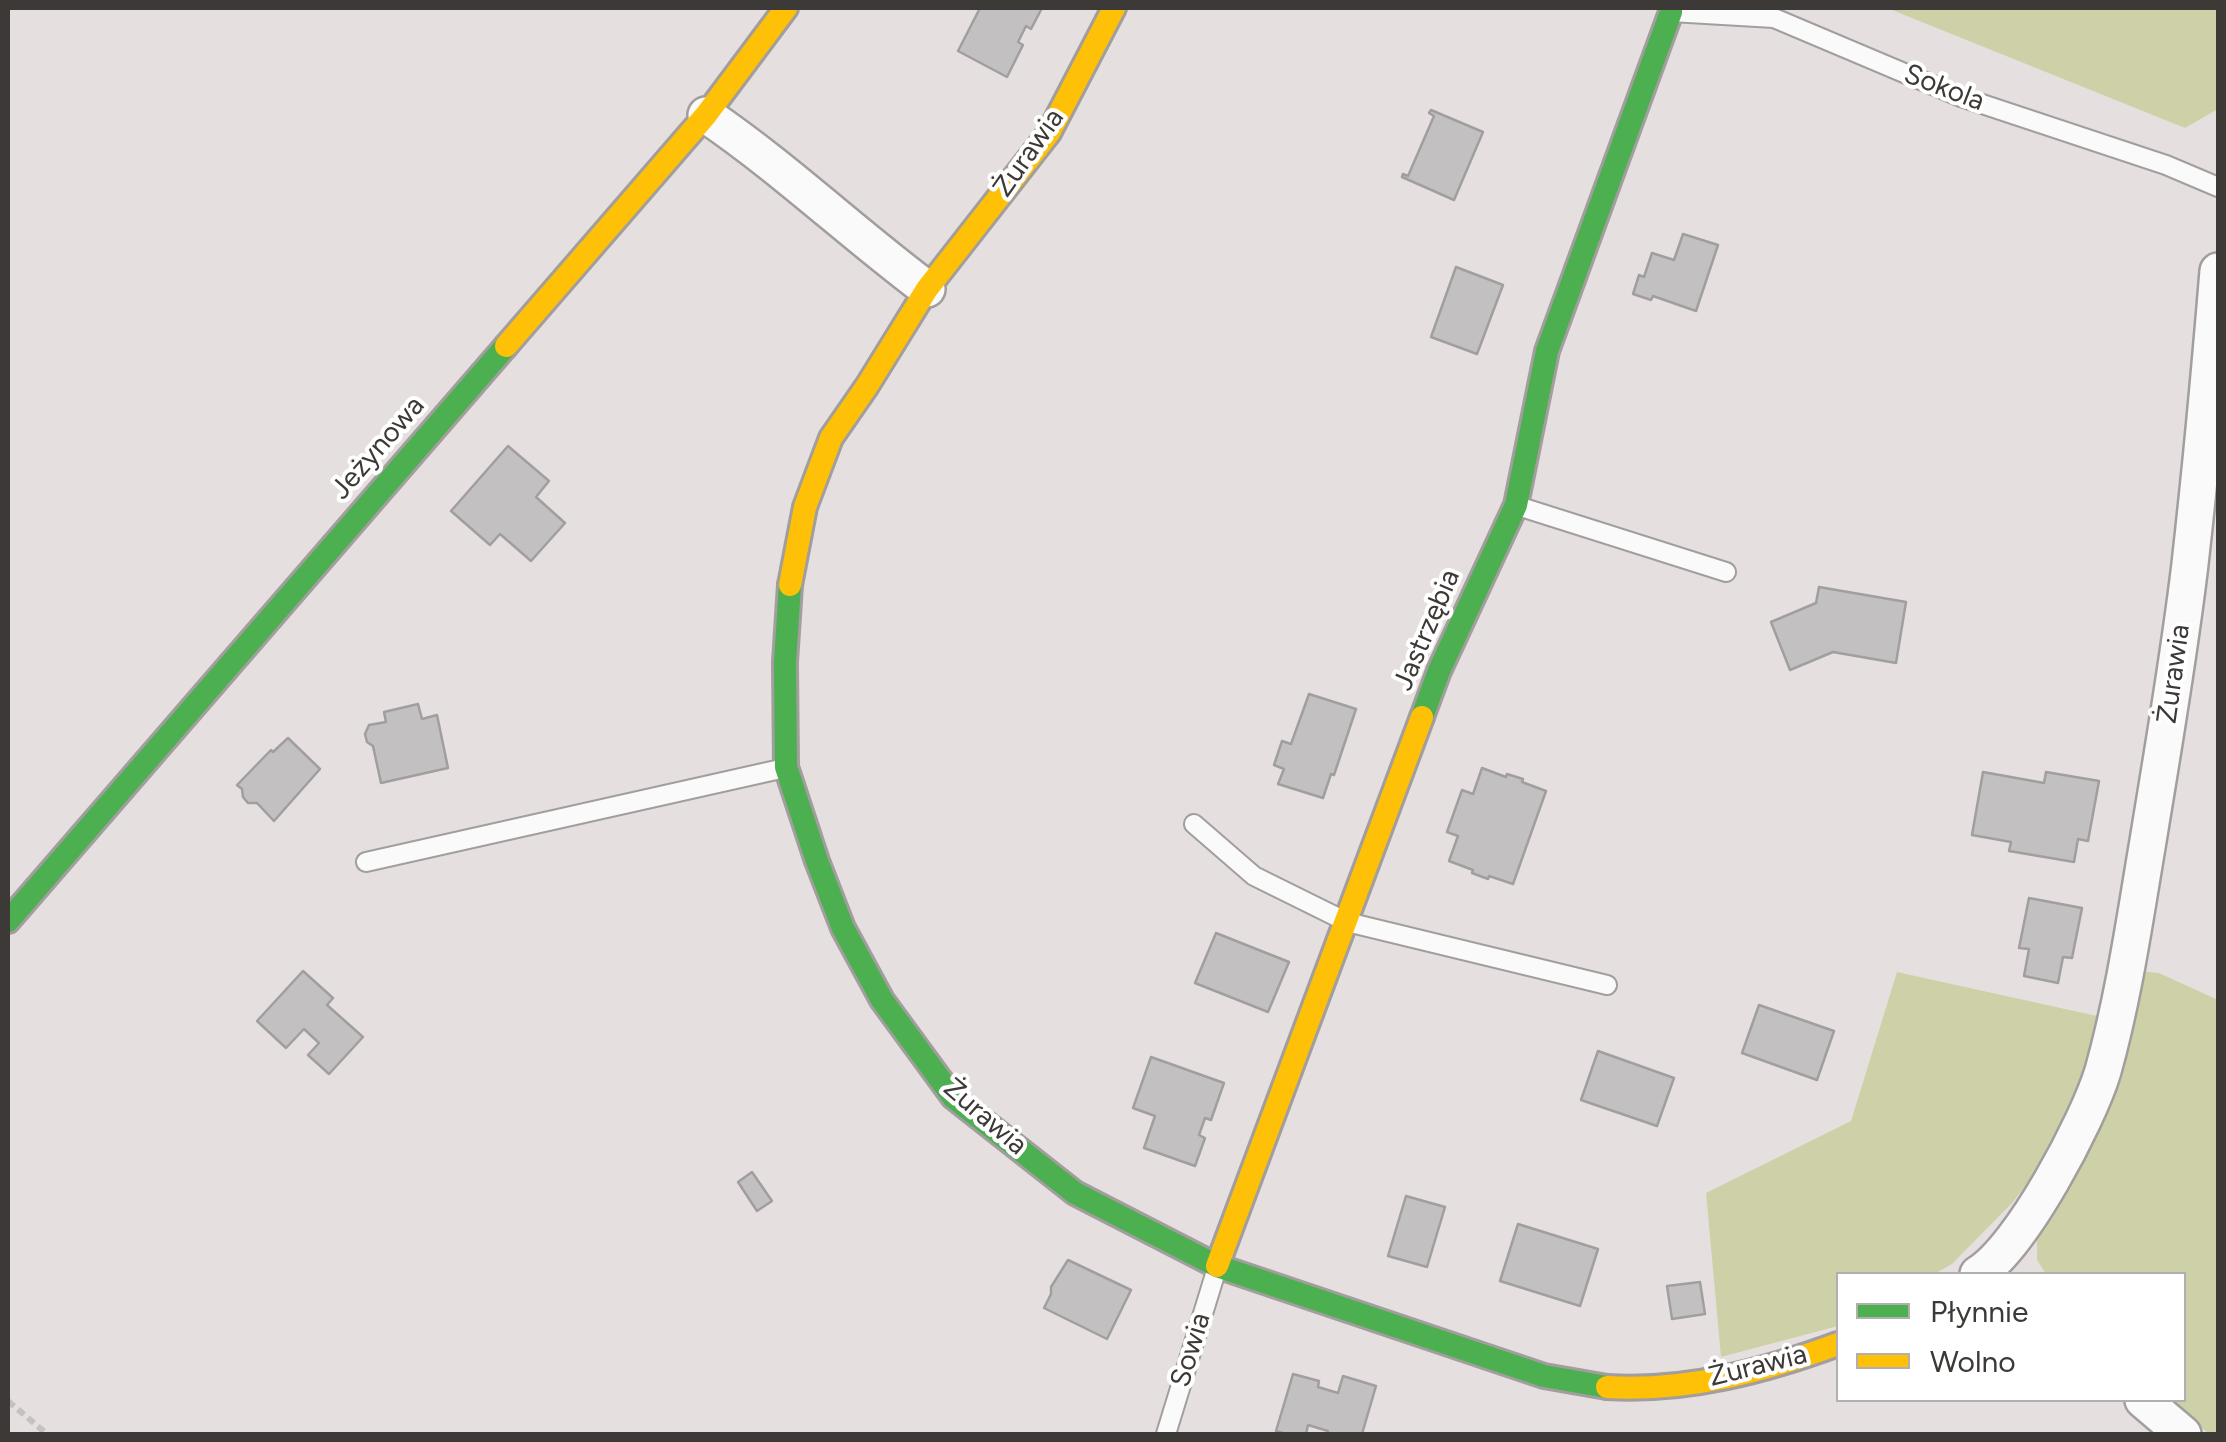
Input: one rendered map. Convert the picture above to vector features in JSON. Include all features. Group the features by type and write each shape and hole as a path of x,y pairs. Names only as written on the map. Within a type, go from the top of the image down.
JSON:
{"street":[{"name":"Jeżynowa","path":"8,921 706,115 786,8"},
{"name":"Żurawia","path":"1114,8 1050,133 927,289 831,438 805,507 790,586 786,767 843,928 882,1000 953,1097 1076,1193 1217,1266 1527,1370 1599,1386 1705,1380 1769,1367 1836,1345"},
{"name":"Jastrzębia","path":"1217,1266 1439,671 1516,505 1547,350 1669,10"},
{"path":"706,115 753,147 927,289"},
{"name":"Żurawia","path":"1990,1272 2025,1222 2086,1118 2120,1003 2168,725 2185,601 2218,271"},
{"path":"2145,1402 2183,1434"}],"lane":[{"name":"Sokola","path":"1669,10 1774,18 1960,96 2166,165 2218,187"},
{"path":"1516,505 1726,572"},
{"path":"366,862 786,767"},
{"path":"1194,824 1254,876 1347,922 1607,985"},
{"name":"Sowia","path":"1166,1434 1217,1266"}],"path":[{"path":"8,1401 47,1434"}],"green space":[{"path":"1887,8 2218,8 2218,109 2185,128"},
{"path":"2141,971 2159,973 2218,1000 2218,1434 2209,1434 2172,1402 2186,1402 2186,1272 2045,1272 2037,1260 2037,1239 2094,1138 2122,1078"},
{"path":"1897,972 2106,1018 2073,1114 2047,1158 2012,1203 1952,1264 1938,1272 1836,1272 1836,1327 1721,1357 1706,1193 1851,1121"}],"building":[{"path":"980,8 1042,8 1031,29 1026,26 1018,42 1023,45 1007,77 958,51"},
{"path":"1431,110 1483,132 1454,200 1402,177 1408,176 1434,116 1429,113"},
{"path":"1683,234 1718,245 1696,311 1653,296 1651,300 1633,294 1652,253 1674,260"},
{"path":"1456,267 1503,285 1477,354 1431,337"},
{"path":"508,446 549,481 536,497 565,523 531,561 500,534 490,545 451,511"},
{"path":"1819,587 1906,602 1896,663 1833,652 1790,670 1771,622 1816,603"},
{"path":"1309,694 1356,709 1323,798 1278,784 1284,769 1274,765 1282,741 1291,744"},
{"path":"418,704 422,719 437,715 448,768 381,783 373,746 365,734 369,725 386,722 384,712"},
{"path":"288,738 320,769 274,821 257,803 248,803 237,785"},
{"path":"1482,768 1523,779 1522,782 1546,791 1513,884 1489,876 1488,879 1449,861 1458,836 1447,832 1462,790 1473,794"},
{"path":"1983,772 2044,783 2046,772 2099,781 2088,841 2078,839 2074,862 2009,851 2011,842 1972,835"},
{"path":"2029,898 2082,908 2072,958 2063,957 2058,983 2024,976 2029,949 2019,948"},
{"path":"1216,933 1289,962 1268,1012 1195,983"},
{"path":"303,971 333,998 327,1005 363,1037 329,1074 308,1055 319,1043 304,1029 286,1048 257,1021"},
{"path":"1759,1005 1834,1031 1817,1080 1742,1053"},
{"path":"1598,1051 1674,1078 1657,1126 1581,1100"},
{"path":"1151,1057 1224,1083 1211,1120 1205,1118 1199,1135 1205,1138 1195,1166 1144,1148 1155,1116 1133,1108"},
{"path":"752,1172 772,1201 757,1211 738,1182"},
{"path":"1406,1196 1445,1207 1427,1267 1388,1256"},
{"path":"1518,1224 1598,1249 1580,1306 1500,1281"},
{"path":"1068,1260 1131,1290 1107,1339 1044,1308 1051,1287"},
{"path":"1700,1282 1705,1314 1672,1319 1667,1286"},
{"path":"1293,1374 1319,1381 1318,1387 1338,1393 1343,1376 1376,1386 1362,1434 1326,1434 1328,1431 1308,1425 1306,1434 1276,1431"}],"traffic: fast":[{"path":"1422,717 1439,671 1516,505 1547,351 1671,12"},
{"path":"8,921 506,346"},
{"path":"790,585 785,662 786,767 843,928 882,1000 953,1097 1075,1193 1217,1266 1544,1376 1607,1387"}],"traffic: slow":[{"path":"506,346 706,115 786,8"},
{"path":"790,585 805,507 831,438 927,289 1049,133 1114,8"},
{"path":"1217,1266 1422,717"},
{"path":"1607,1387 1666,1386 1725,1378 1836,1345"}]}
